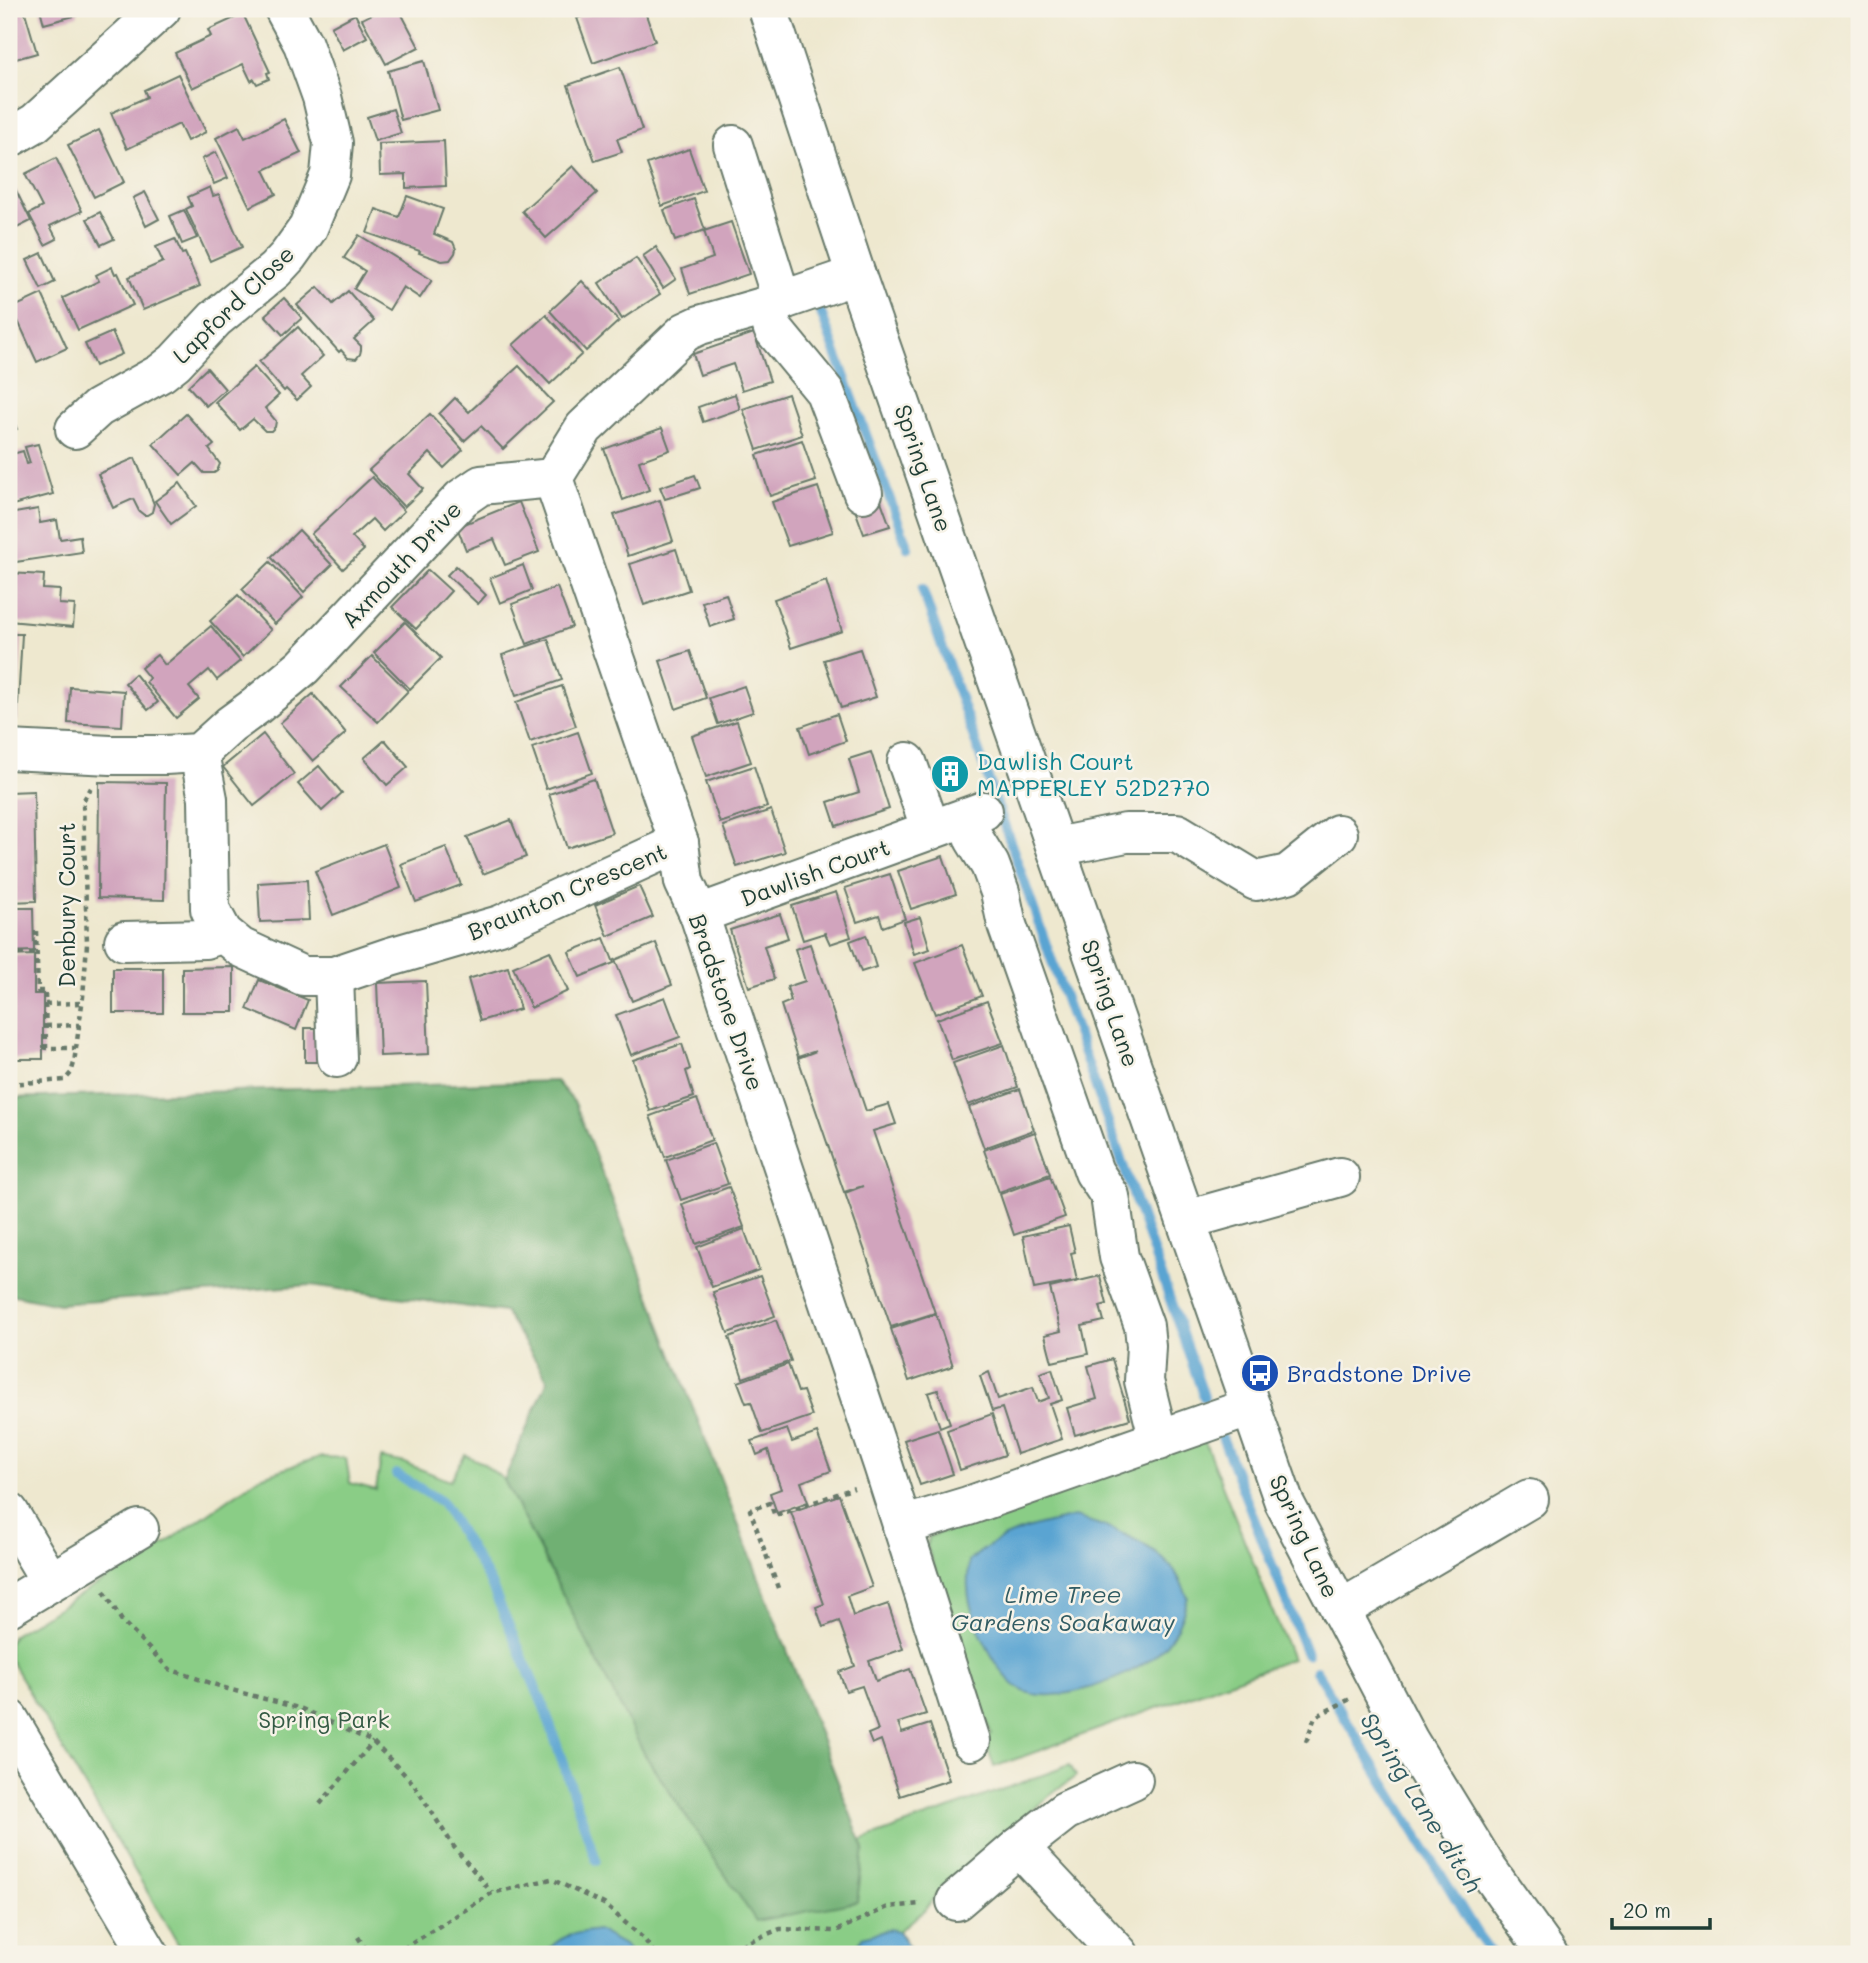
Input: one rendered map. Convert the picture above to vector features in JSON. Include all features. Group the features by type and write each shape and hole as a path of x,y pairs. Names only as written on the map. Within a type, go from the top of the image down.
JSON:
{"street":[{"path":"9,138 35,123 161,9"},
{"name":"Lapford Close","path":"85,406 161,373 215,319 275,270 308,228 330,175 333,143 322,97 303,44 284,9"},
{"name":"Spring Lane","path":"768,9 856,275 1284,1502 1409,1741 1488,1870 1548,1954"},
{"path":"733,145 774,304 773,329 825,392 863,492"},
{"path":"553,478 584,428 685,332 856,275"},
{"name":"Axmouth Drive","path":"199,753 303,667 463,498 481,485 553,478"},
{"name":"Bradstone Drive","path":"553,478 679,844 684,882 699,914 971,1741"},
{"path":"9,750 111,755 199,753 208,799 210,909 223,933 205,939 124,941"},
{"path":"907,762 931,830"},
{"name":"Dawlish Court","path":"699,914 975,815 974,839 990,864 997,883 1007,925 1094,1172 1110,1196 1119,1257 1144,1326 1144,1381 1159,1441"},
{"path":"1056,847 1126,833 1177,832 1256,881 1288,874 1338,835"},
{"name":"Braunton Crescent","path":"223,933 240,947 303,976 334,975 500,925 679,844"},
{"path":"334,975 337,1058"},
{"path":"1186,1220 1340,1177"},
{"path":"902,1526 1252,1409"},
{"path":"1340,1610 1529,1499"},
{"path":"9,1512 50,1581"},
{"path":"9,1607 139,1529"},
{"path":"9,1718 149,1954"},
{"path":"956,1901 1065,1811 1133,1780"},
{"path":"1019,1847 1119,1954"}],"path":[{"name":"Denbury Court","path":"9,1084 65,1080 71,1073 82,1003 87,944 83,801 111,755"},
{"path":"36,931 38,991 45,991 46,1048 76,1048"},
{"path":"9,954 36,953"},
{"path":"45,1004 82,1003"},
{"path":"46,1026 79,1025"},
{"path":"779,1588 750,1510 770,1503 775,1516 858,1486"},
{"path":"85,1561 122,1621 169,1669 228,1689 302,1709 373,1742 413,1783 454,1847 492,1893"},
{"path":"1306,1742 1315,1717 1351,1699 1381,1690"},
{"path":"320,1804 373,1742"},
{"path":"395,1954 492,1893 551,1879 604,1904 644,1939 655,1954"},
{"path":"736,1954 743,1944 780,1929 836,1931 888,1907 956,1901"},
{"path":"358,1937 369,1954"}],"green space":[{"path":"556,1081 575,1103 864,1849 857,1902 756,1921 645,1755 504,1480 548,1380 505,1312 311,1285 59,1304 9,1294 9,1098"},
{"path":"1202,1435 1292,1659 994,1767 984,1737 991,1734 927,1546 928,1537"},
{"name":"Spring Park","path":"465,1455 483,1463 504,1480 550,1571 864,1850 863,1840 1070,1765 1076,1776 945,1883 924,1911 899,1931 911,1950 909,1954 184,1954 9,1658 9,1643 13,1635 165,1544 260,1477 320,1457 346,1458 350,1483 376,1490 381,1458 405,1463 450,1481"}],"water":[{"name":"Lime Tree Gardens Soakaway","path":"1075,1517 1114,1530 1152,1550 1174,1571 1188,1597 1180,1620 1164,1647 1130,1672 1090,1688 1069,1693 1032,1694 1018,1688 1009,1680 985,1642 969,1600 969,1561 1006,1537 1032,1527"},
{"path":"891,1929 898,1931 911,1950 909,1954 855,1954 862,1937"},
{"path":"597,1930 624,1945 631,1954 545,1954 568,1936"}],"building":[{"path":"9,9 24,9 37,53 9,61"},
{"path":"40,9 77,9 78,15 44,24"},
{"path":"382,9 399,9 419,47 386,64 362,19"},
{"path":"572,9 596,9 575,16"},
{"path":"604,9 644,9 655,41 593,63 577,18"},
{"path":"243,14 270,72 267,73 269,79 257,84 254,79 251,81 243,64 192,88 175,53 211,36 208,30"},
{"path":"355,14 367,37 343,50 331,27"},
{"path":"424,61 438,110 401,120 388,71"},
{"path":"620,67 642,130 617,139 622,152 595,161 568,85"},
{"path":"178,74 206,132 187,141 179,124 127,149 111,113 147,97 144,90"},
{"path":"393,109 401,133 375,141 367,117"},
{"path":"284,119 301,153 264,170 276,194 250,207 216,138 239,126 245,138"},
{"path":"99,130 124,182 94,197 68,145"},
{"path":"444,141 446,186 406,188 406,174 380,175 379,144"},
{"path":"689,149 704,191 662,206 647,164"},
{"path":"216,152 228,178 214,184 202,159"},
{"path":"56,158 82,211 50,226 57,239 45,245 29,214 42,207 25,174"},
{"path":"573,166 597,193 546,238 522,211"},
{"path":"9,176 31,221 9,232"},
{"path":"210,187 213,196 219,194 242,247 210,261 186,209 192,206 188,197"},
{"path":"145,192 159,219 146,226 133,198"},
{"path":"407,196 443,209 434,234 453,242 456,249 450,260 442,261 367,233 376,209 399,217"},
{"path":"694,199 705,230 675,241 664,210"},
{"path":"184,210 197,238 182,244 170,216"},
{"path":"100,212 114,239 101,245 87,219"},
{"path":"731,222 749,274 690,294 682,269 713,258 704,231"},
{"path":"359,235 432,280 420,298 403,287 389,310 354,289 365,271 344,258"},
{"path":"175,239 182,254 185,253 200,286 143,310 129,277 163,262 156,247"},
{"path":"656,247 676,279 663,288 643,256"},
{"path":"42,253 55,282 41,289 27,260"},
{"path":"636,258 660,294 622,319 599,283"},
{"path":"112,267 115,274 118,273 133,305 78,330 63,298 99,281 96,275"},
{"path":"582,281 619,321 586,351 550,311"},
{"path":"318,287 333,304 348,291 374,321 354,339 361,346 356,359 348,358 341,350 339,352 297,305"},
{"path":"42,294 67,348 37,362 12,308"},
{"path":"284,298 302,318 283,335 265,315"},
{"path":"546,315 582,354 550,384 513,345"},
{"path":"298,327 323,356 301,376 311,387 297,400 286,389 284,391 259,362"},
{"path":"112,332 122,354 95,366 85,344"},
{"path":"754,333 770,381 742,390 733,364 700,375 693,354"},
{"path":"519,366 553,402 503,449 481,426 464,441 439,414 455,398 469,412"},
{"path":"254,367 279,395 265,408 276,421 271,431 265,431 253,419 240,430 215,402"},
{"path":"207,368 225,389 206,406 188,386"},
{"path":"735,394 740,409 703,422 698,407"},
{"path":"788,394 802,435 757,450 743,409"},
{"path":"9,411 17,429 9,433"},
{"path":"186,414 214,445 209,449 220,464 214,473 204,473 195,463 181,475 153,444"},
{"path":"430,414 463,450 444,468 430,453 409,474 423,489 404,507 369,470"},
{"path":"662,428 670,450 639,461 649,490 623,500 604,449"},
{"path":"802,440 816,481 770,496 757,455"},
{"path":"38,444 53,494 9,506 9,455 23,451 27,464 30,463 25,447"},
{"path":"135,458 154,504 152,512 147,515 139,511 133,499 113,508 98,474"},
{"path":"695,475 700,488 665,499 660,487"},
{"path":"372,477 404,511 383,531 372,519 352,537 364,550 343,569 311,534"},
{"path":"180,483 196,506 171,524 155,501"},
{"path":"818,487 833,532 788,546 772,502"},
{"path":"877,490 890,526 864,534 851,499"},
{"path":"660,500 673,541 628,556 614,515"},
{"path":"519,502 539,552 505,565 494,539 466,550 457,527"},
{"path":"38,509 40,523 57,520 60,539 80,536 82,552 9,563 9,514"},
{"path":"299,530 332,565 304,592 271,557"},
{"path":"676,549 689,590 644,605 630,564"},
{"path":"270,562 303,597 275,624 242,589"},
{"path":"523,565 532,590 500,603 490,578"},
{"path":"456,566 486,595 478,604 447,575"},
{"path":"428,570 451,591 416,629 392,607"},
{"path":"9,573 44,575 43,589 60,590 59,604 75,605 73,627 9,621"},
{"path":"826,581 842,631 791,648 774,599"},
{"path":"557,587 572,627 527,644 512,604"},
{"path":"726,594 734,619 710,627 702,602"},
{"path":"238,595 271,630 243,657 210,621"},
{"path":"405,622 441,658 410,689 374,653"},
{"path":"211,626 240,661 217,680 209,670 189,687 199,699 176,718 146,682 149,678 141,668 157,655 165,665"},
{"path":"9,634 22,634 17,721 9,720"},
{"path":"548,639 562,680 516,696 502,655"},
{"path":"860,649 876,697 841,708 824,660"},
{"path":"690,651 706,698 676,709 660,661"},
{"path":"372,656 408,691 378,722 341,687"},
{"path":"135,674 158,702 148,710 125,683"},
{"path":"562,686 576,726 530,742 516,702"},
{"path":"744,686 753,712 718,724 709,698"},
{"path":"70,687 124,691 122,726 68,723"},
{"path":"313,694 346,733 313,761 280,723"},
{"path":"837,714 846,741 809,754 800,727"},
{"path":"737,721 751,762 706,777 692,736"},
{"path":"578,732 592,773 546,789 532,748"},
{"path":"263,734 294,774 254,806 223,767"},
{"path":"385,740 408,767 387,785 364,758"},
{"path":"871,752 889,809 836,826 828,802 859,792 849,759"},
{"path":"319,766 342,793 322,811 298,784"},
{"path":"754,766 767,807 720,823 706,782"},
{"name":"Dawlish Court MAPPERLEY 52D2770","path":"954,767 957,777 946,781 943,771"},
{"path":"594,779 612,833 567,848 549,794"},
{"path":"99,782 166,783 164,900 98,898"},
{"path":"34,791 36,901 9,902 9,792"},
{"path":"771,810 785,852 737,867 723,826"},
{"path":"511,820 526,857 483,874 467,837"},
{"path":"384,844 401,888 333,915 315,871"},
{"path":"446,847 461,885 416,902 401,864"},
{"path":"943,856 956,894 911,909 898,871"},
{"path":"890,874 905,919 883,927 879,915 857,922 845,888"},
{"path":"307,880 309,920 260,922 258,883"},
{"path":"639,886 653,917 608,936 595,905"},
{"path":"836,892 851,937 830,944 825,933 803,940 792,906"},
{"path":"9,908 33,908 34,951 9,952"},
{"path":"780,914 788,938 764,946 774,979 749,987 730,930"},
{"path":"920,917 930,949 914,954 904,922"},
{"path":"866,935 876,967 861,972 850,941"},
{"path":"604,938 614,963 580,977 569,952"},
{"path":"656,943 672,985 632,1001 615,960"},
{"path":"810,944 866,1111 889,1104 896,1124 873,1131 935,1313 891,1327 845,1193 863,1186 844,1192 798,1058 816,1051 798,1057 781,1005 791,1001 787,987 805,981 795,949"},
{"path":"962,945 982,996 935,1014 915,963"},
{"path":"550,951 568,991 531,1008 513,967"},
{"path":"34,955 34,994 43,994 43,1059 9,1059 9,956"},
{"path":"234,967 234,1012 182,1012 182,968"},
{"path":"508,967 520,1009 480,1021 468,979"},
{"path":"113,968 163,968 163,1013 113,1013"},
{"path":"259,980 308,1000 296,1030 247,1009"},
{"path":"426,981 429,1054 380,1056 377,983"},
{"path":"665,997 680,1037 631,1055 616,1015"},
{"path":"987,1001 1003,1043 952,1060 937,1019"},
{"path":"305,1028 321,1028 320,1062 305,1062"},
{"path":"682,1044 690,1069 686,1071 694,1097 650,1111 633,1060"},
{"path":"1004,1045 1018,1087 968,1105 953,1063"},
{"path":"1020,1089 1034,1130 984,1148 969,1107"},
{"path":"697,1099 712,1140 665,1157 650,1116"},
{"path":"1035,1132 1050,1174 999,1192 984,1150"},
{"path":"713,1143 728,1184 681,1200 666,1160"},
{"path":"1050,1176 1065,1217 1014,1235 1000,1194"},
{"path":"729,1187 744,1227 696,1244 682,1204"},
{"path":"1069,1226 1075,1252 1071,1253 1077,1281 1034,1289 1023,1236"},
{"path":"744,1229 759,1270 712,1287 697,1247"},
{"path":"760,1276 775,1316 728,1333 713,1292"},
{"path":"1100,1276 1107,1304 1100,1306 1104,1321 1082,1326 1088,1354 1052,1362 1045,1335 1061,1331 1050,1288"},
{"path":"936,1314 953,1366 909,1381 891,1329"},
{"path":"776,1320 791,1361 743,1378 729,1337"},
{"path":"1112,1359 1130,1419 1075,1435 1067,1408 1097,1399 1088,1366"},
{"path":"788,1364 798,1392 803,1391 812,1416 762,1433 751,1402 746,1403 738,1382"},
{"path":"1052,1369 1062,1400 1050,1404 1062,1439 1017,1454 1002,1408 992,1411 980,1376 989,1372 998,1399 1033,1387 1038,1402 1049,1398 1040,1373"},
{"path":"938,1390 950,1423 940,1427 928,1393"},
{"path":"992,1414 1005,1455 960,1470 947,1430"},
{"path":"787,1429 792,1442 817,1433 831,1471 801,1482 808,1502 777,1513 770,1493 781,1489 768,1450 757,1455 752,1441"},
{"path":"938,1429 953,1474 920,1485 904,1440"},
{"path":"839,1495 872,1587 847,1596 853,1616 888,1604 903,1649 869,1661 876,1681 910,1669 926,1714 898,1723 902,1733 930,1724 949,1780 900,1796 881,1740 872,1744 868,1734 878,1730 862,1686 846,1691 839,1672 855,1666 839,1621 823,1627 816,1607 824,1604 791,1512"}],"waterway":[{"path":"820,310 908,548"},
{"path":"922,589 1204,1397"},
{"path":"1222,1437 1307,1654"},
{"path":"396,1474 442,1502 490,1582 544,1707 596,1860"},
{"name":"Spring Lane ditch","path":"1316,1671 1492,1954"}],"place":[{"name":"Dawlish Court MAPPERLEY 52D2770","path":"950,774"},
{"name":"Bradstone Drive","path":"1260,1373"}]}
